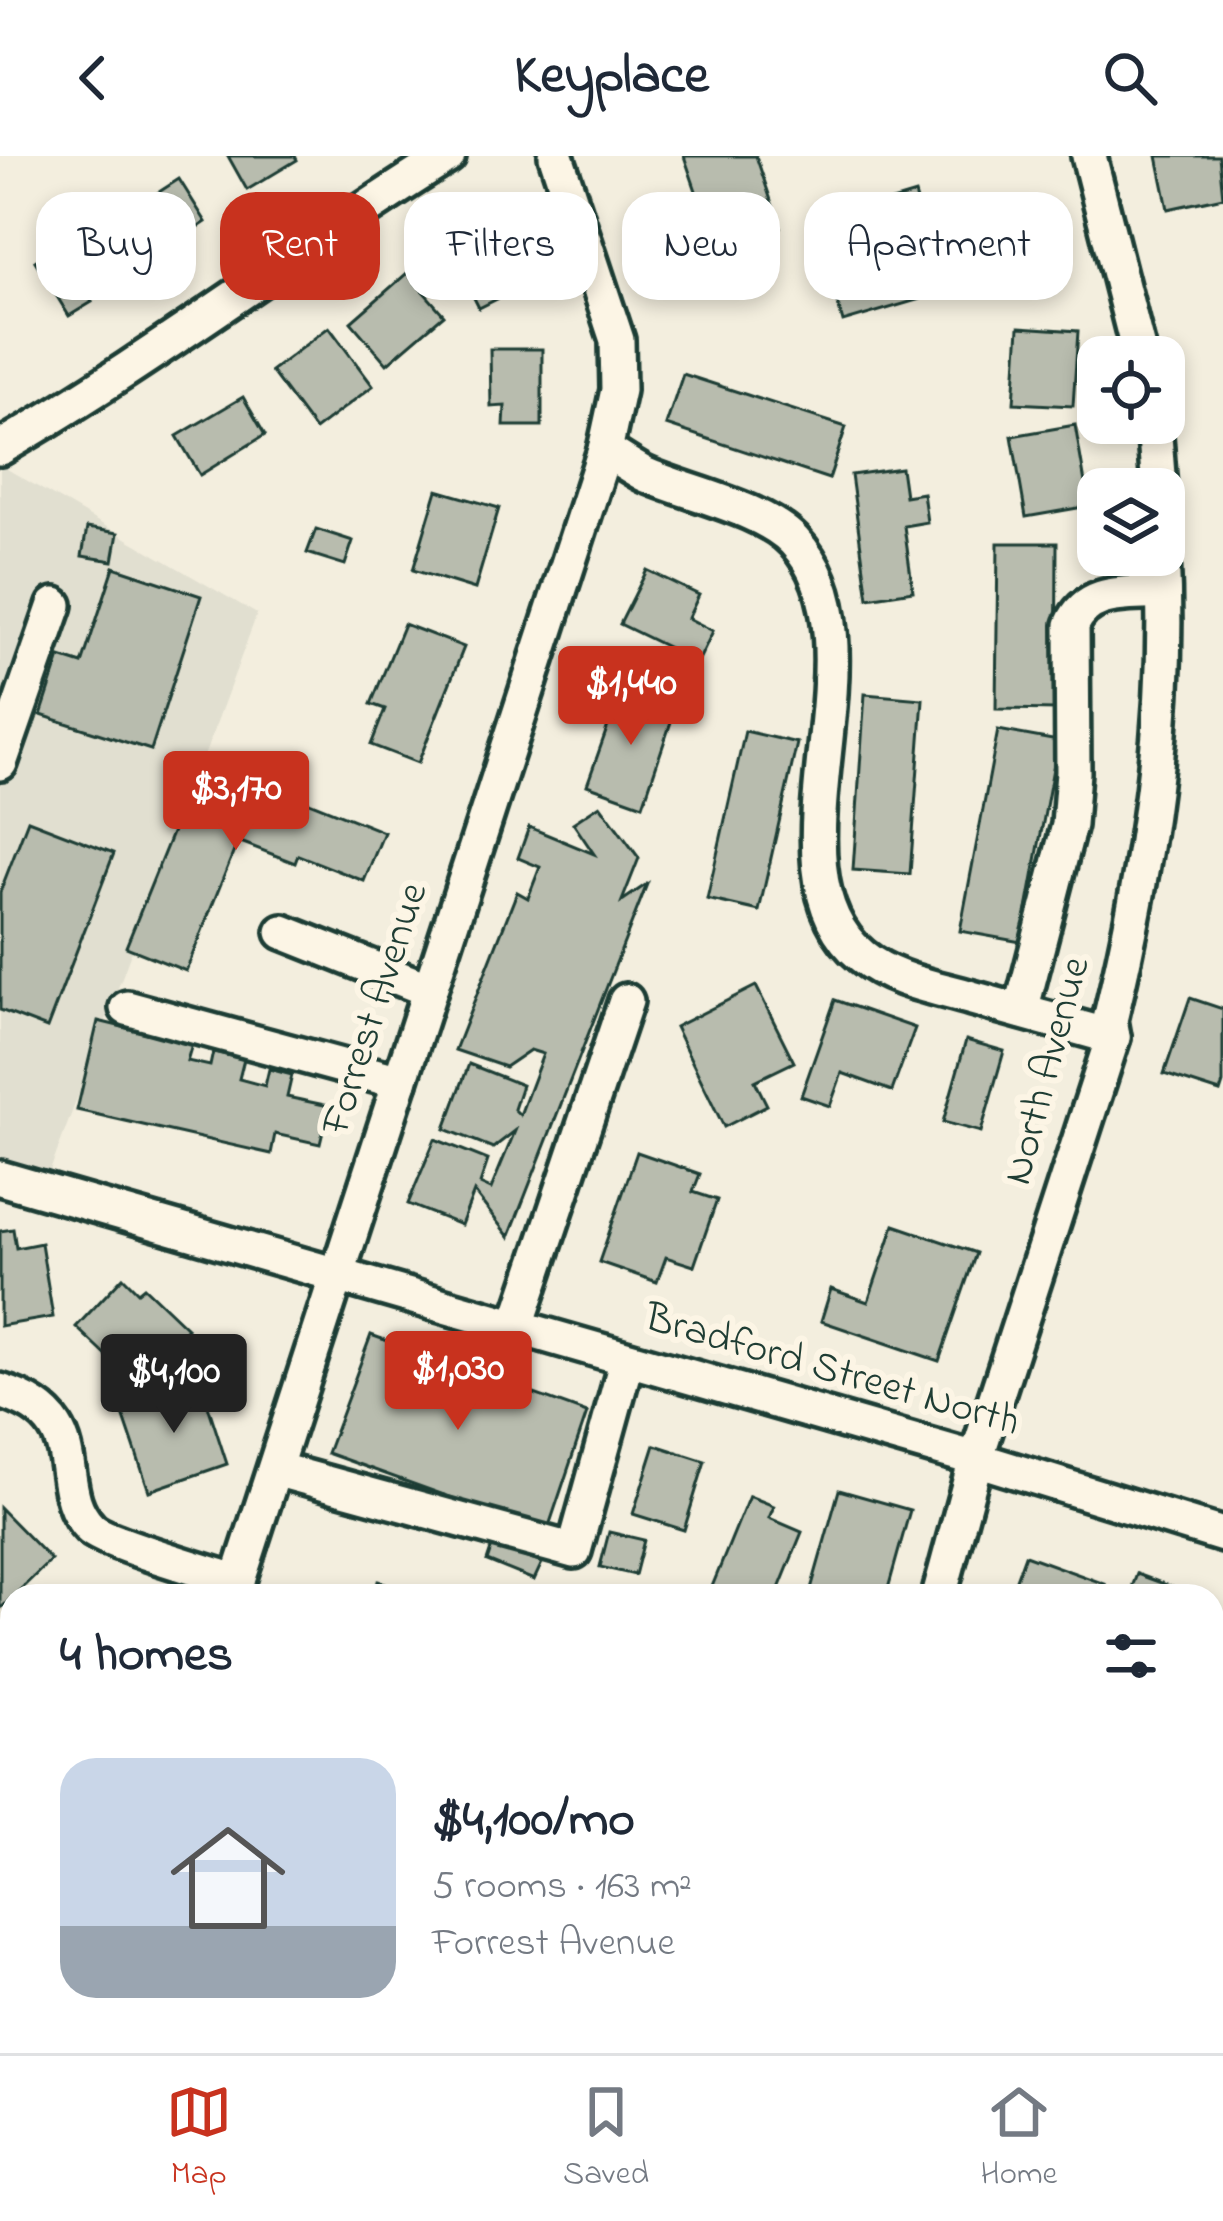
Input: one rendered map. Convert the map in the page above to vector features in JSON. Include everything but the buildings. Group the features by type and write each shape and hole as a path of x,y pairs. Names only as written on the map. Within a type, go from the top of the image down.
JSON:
{"street":[{"path":"0,448 85,399 331,229 448,156"},
{"name":"Forrest Avenue","path":"238,1584 605,450 618,390 617,340 556,156"},
{"path":"1089,156 1135,336"},
{"path":"605,450 642,473 742,510 792,538 822,579 830,653 829,730 817,850 825,908 860,956 897,977 1113,1036"},
{"name":"North Avenue","path":"942,1584 976,1459 1113,1036 1110,1020 1139,900 1159,761 1163,576"},
{"path":"1022,1011 1069,825 1072,625 1079,608 1095,597 1163,592"},
{"path":"0,763 55,605"},
{"path":"284,932 429,990"},
{"path":"516,1328 626,1001"},
{"path":"127,1007 400,1082"},
{"name":"Bradford Street North","path":"0,1178 976,1459 1223,1535"},
{"path":"275,1469 574,1551 627,1359"},
{"path":"0,1391 15,1395 50,1421 65,1443 74,1509 94,1533 223,1584"}],"shaded area":[{"path":"0,465 257,614 40,1198 0,1185"}]}
